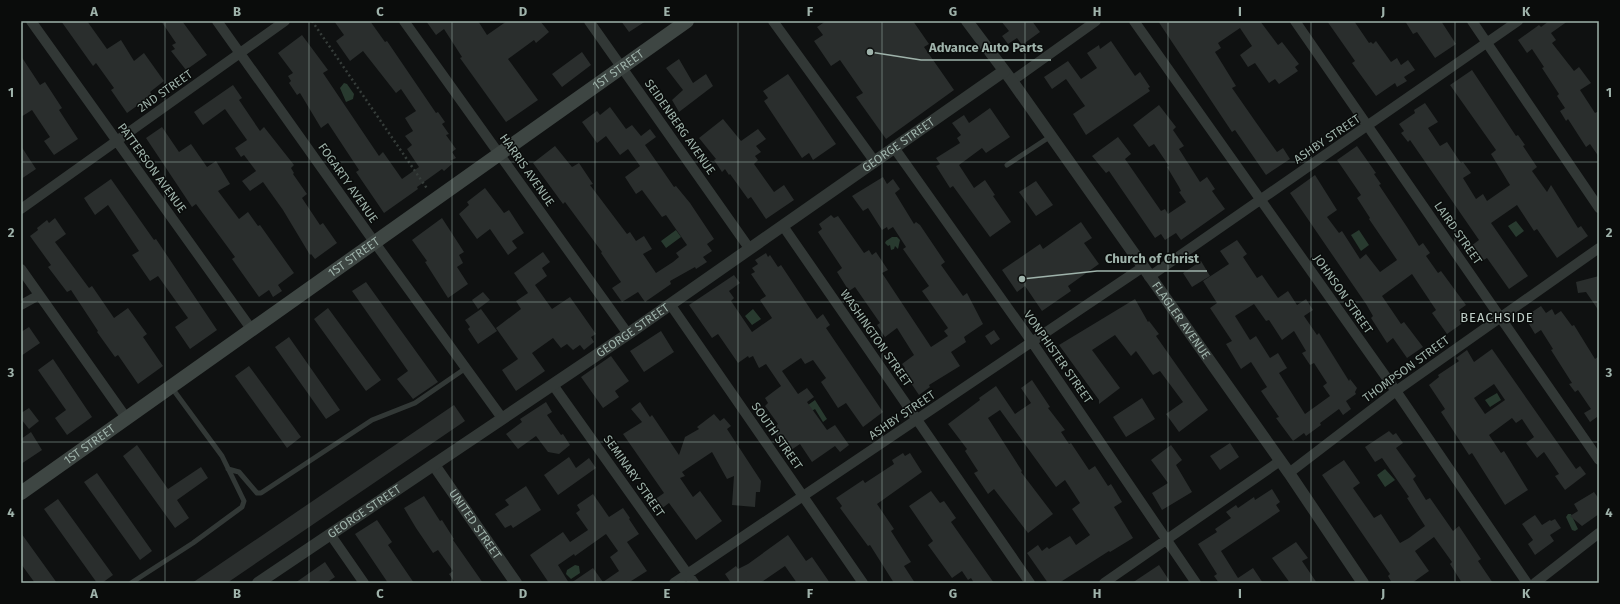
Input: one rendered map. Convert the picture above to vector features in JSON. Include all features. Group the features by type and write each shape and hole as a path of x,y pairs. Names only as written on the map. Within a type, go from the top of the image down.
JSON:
{"main road":[{"name":"1ST STREET","path":"21,493 500,155 622,68 683,22"}],"street":[{"name":"PATTERSON AVENUE","path":"31,21 252,330"},
{"name":"FOGARTY AVENUE","path":"217,21 502,418"},
{"name":"2ND STREET","path":"21,209 285,21"},
{"name":"HARRIS AVENUE","path":"404,21 628,334"},
{"name":"SEIDENBERG AVENUE","path":"589,21 749,248"},
{"path":"773,21 875,162"},
{"name":"FLAGLER AVENUE","path":"967,21 1051,136 1289,473 1363,583"},
{"name":"GEORGE STREET","path":"258,583 628,334 749,248 875,162 1096,21"},
{"name":"JOHNSON STREET","path":"1134,21 1396,391 1527,583"},
{"name":"LAIRD STREET","path":"1295,21 1599,460"},
{"path":"1472,21 1599,208"},
{"name":"ASHBY STREET","path":"674,583 804,497 1032,342 1146,272 1260,199 1368,127 1518,21"},
{"name":"VONPHISTER STREET","path":"895,149 1032,342 1196,583"},
{"name":"WASHINGTON STREET","path":"783,226 1030,583"},
{"name":"THOMPSON STREET","path":"1289,473 1396,391 1599,248"},
{"path":"21,269 127,418"},
{"path":"21,305 39,295"},
{"name":"SOUTH STREET","path":"670,304 863,583"},
{"name":"SEMINARY STREET","path":"553,385 694,583"},
{"path":"1104,583 1280,461"},
{"name":"UNITED STREET","path":"434,465 516,583"},
{"path":"1535,583 1599,533"},
{"path":"330,534 364,583"}],"lane":[{"path":"1007,165 1051,136"},
{"path":"228,469 239,472 257,493 261,493 372,420 415,403 466,368"},
{"path":"131,583 193,543 242,507 244,501 222,456 172,387"}],"path":[{"path":"312,21 435,201"}],"shaded area":[{"path":"344,83 347,84 354,94 353,99 346,102 340,88"},
{"path":"1516,221 1524,231 1516,237 1508,226"},
{"path":"676,230 681,237 666,248 661,241"},
{"path":"1359,230 1369,245 1361,251 1351,235"},
{"path":"892,237 897,237 900,240 898,249 895,246 894,249 891,250 890,245 888,246 885,243"},
{"path":"753,309 761,319 752,325 745,316"},
{"path":"1497,393 1501,400 1490,407 1485,400"},
{"path":"815,400 827,419 823,422 815,409 810,412 808,405"},
{"path":"1385,469 1395,480 1385,487 1377,475"},
{"path":"1568,514 1571,514 1578,529 1575,531 1572,530 1566,517"},
{"path":"575,565 579,566 580,573 571,579 566,574 567,570"}],"building":[{"path":"61,21 87,21 107,49 121,40 134,61 144,53 164,81 150,92 152,95 127,113 111,90 114,88 96,63 93,66"},
{"path":"161,21 182,21 207,55 186,70 171,51 175,49 172,45 176,43"},
{"path":"334,21 370,21 385,42 387,41 436,113 438,112 445,122 442,124 449,134 446,135 456,149 452,152 456,158 450,161 452,164 444,171 442,169 417,187 418,189 384,213 356,172 359,170 328,123 321,128 300,93 297,95 289,83 291,81 288,76 293,73 278,53 302,35 328,70 323,73 379,156 383,152 402,179 419,167 407,149 412,145 405,136 413,131 405,118 416,111 401,89 396,93 363,51 350,61 336,41 344,35"},
{"path":"426,21 478,21 487,35 507,21 540,21 549,32 536,43 534,40 508,59 538,100 506,122 460,58 462,57 444,29 436,35"},
{"path":"621,21 646,21 629,32"},
{"path":"826,21 913,21 929,44 924,47 954,90 886,139 856,97 863,93 840,60 831,66 814,41 823,35 817,27"},
{"path":"1001,21 1032,21 1040,32 1022,45 1017,38 1008,44 1002,36 1009,31"},
{"path":"1158,21 1260,21 1278,45 1282,42 1299,64 1295,67 1298,71 1279,84 1275,79 1269,83 1255,63 1248,67 1240,55 1252,46 1240,28 1218,43 1221,48 1215,52 1236,86 1232,88 1255,121 1277,152 1283,148 1290,159 1266,175 1235,130 1232,132"},
{"path":"1327,21 1354,21 1369,43 1371,42 1373,44 1376,41 1391,62 1397,58 1401,65 1408,60 1415,70 1404,77 1407,81 1397,87 1395,83 1376,96 1352,63 1355,61"},
{"path":"1405,21 1441,21 1456,44 1435,58 1417,32 1413,34"},
{"path":"1549,21 1568,21 1551,33 1556,40 1552,43 1574,71 1579,67 1591,83 1580,90 1595,113 1599,111 1599,157 1590,144 1586,147 1568,119 1566,121 1560,111 1565,108 1557,96 1559,94 1542,68 1544,67 1532,49 1527,53 1518,40 1539,25 1541,27"},
{"path":"1111,41 1135,76 1140,72 1150,87 1148,88 1150,91 1086,135 1073,114 1085,106 1066,79 1052,89 1044,77 1068,61 1081,79 1097,68 1087,53 1099,45 1100,49"},
{"path":"582,52 591,65 562,87 552,74"},
{"path":"21,56 40,85 45,82 62,108 59,110 78,139 54,155 44,141 50,137 32,110 21,117"},
{"path":"679,59 693,83 706,74 713,86 679,112 672,100 683,90 666,68"},
{"path":"1472,70 1516,136 1518,135 1525,145 1523,146 1537,167 1532,171 1547,192 1551,185 1578,228 1581,226 1588,236 1557,258 1537,229 1534,231 1517,205 1491,223 1528,276 1509,289 1487,258 1482,261 1471,246 1479,240 1410,140 1408,142 1401,133 1404,131 1399,124 1415,113 1414,110 1425,103 1438,122 1428,128 1440,146 1447,142 1461,163 1463,162 1471,173 1463,178 1476,199 1483,194 1487,201 1510,185 1491,154 1496,150 1450,85"},
{"path":"788,74 836,144 813,160 809,153 802,158 764,101 768,98 763,91"},
{"path":"233,85 242,98 239,100 260,131 264,127 294,165 291,168 294,173 293,174 307,194 302,198 320,225 323,223 337,243 315,259 311,254 310,255 283,210 263,182 250,191 242,181 256,171 244,155 241,157 235,148 247,140 225,109 203,125 194,112"},
{"path":"1159,105 1176,127 1173,130 1184,146 1179,149 1200,182 1207,177 1215,189 1212,191 1225,209 1181,240 1176,233 1165,240 1161,234 1155,238 1109,171 1106,173 1092,156 1118,137 1131,154 1125,159 1161,211 1165,209 1168,214 1186,202 1179,192 1181,191 1167,167 1169,166 1154,144 1149,147 1133,125"},
{"path":"610,107 626,129 632,125 641,136 650,129 656,137 645,145 674,187 676,186 690,203 714,239 707,244 712,251 703,257 707,262 696,269 695,267 670,281 671,284 645,302 638,292 622,302 612,288 621,282 601,253 602,252 565,202 563,204 533,163 555,146 572,167 579,163 593,184 590,185 627,234 630,232 636,241 644,236 652,249 643,254 656,273 673,262 679,257 676,253 687,245 666,215 662,217 642,190 636,194 625,177 640,166 628,149 620,155 606,136 597,143 582,122 597,111 600,115"},
{"path":"990,108 1010,137 986,153 982,148 959,165 974,188 985,180 995,195 993,196 1011,222 990,237 953,186 950,188 936,166 940,164 936,158 960,143 957,138 961,135 952,123 964,115 969,123"},
{"path":"723,119 741,141 758,129 766,139 756,146 761,152 755,156 758,160 754,164 774,192 784,185 794,200 766,219 751,197 748,199 730,174 729,175 725,169 722,172 714,160 716,159 699,138"},
{"path":"162,127 179,152 191,144 207,167 216,161 230,184 218,191 239,219 248,212 258,226 260,225 294,273 278,285 282,291 273,297 269,290 259,297 232,259 235,257 196,204 192,207 146,138"},
{"path":"21,146 36,169 21,179"},
{"path":"1357,146 1376,173 1374,174 1381,184 1379,185 1419,246 1423,243 1430,253 1426,256 1438,273 1441,271 1466,305 1459,310 1467,320 1447,334 1432,313 1436,310 1412,274 1382,296 1401,324 1404,322 1423,347 1407,358 1393,338 1387,343 1371,318 1373,316 1366,304 1290,193 1315,175 1337,210 1327,217 1339,233 1342,231 1360,259 1366,254 1380,272 1397,260 1369,219 1370,218 1357,198 1361,195 1337,160"},
{"path":"883,177 887,184 893,179 900,189 895,193 914,224 916,222 920,225 945,262 941,265 963,296 967,293 983,324 964,337 966,342 951,352 960,366 929,385 930,387 919,395 902,370 905,368 902,364 914,355 897,328 885,337 877,325 880,323 855,287 849,291 837,272 842,268 818,232 822,229 819,224 831,215 834,218 838,216 864,253 869,250 872,255 876,252 888,270 882,273 931,347 948,336 944,331 948,328 922,291 929,286 903,249 906,247 893,227 888,230 887,227 882,230 868,208 863,211 852,196"},
{"path":"111,179 154,240 156,239 217,330 190,349 175,327 188,318 158,276 150,281 132,255 139,251 108,205 95,215 84,198"},
{"path":"1036,181 1053,205 1036,216 1019,192"},
{"path":"485,188 504,213 509,210 524,233 512,241 517,248 508,255 490,229 477,239 459,214 469,205 467,202"},
{"path":"55,218 66,234 55,242 89,288 92,286 114,318 128,308 147,334 143,337 163,366 138,384 118,355 115,357 97,332 98,331 71,290 67,292 48,267 51,265 30,236 47,220 49,223"},
{"path":"442,218 464,252 459,255 463,263 457,267 468,284 448,298 425,262 427,261 412,240"},
{"path":"1081,222 1092,238 1084,243 1099,264 1068,286 1071,291 1042,311 1025,286 1017,292 1002,270 1040,244 1043,249"},
{"path":"1237,240 1247,254 1243,257 1257,278 1262,275 1278,298 1288,291 1297,305 1306,299 1313,310 1304,316 1317,335 1319,333 1349,381 1350,379 1357,388 1355,392 1356,394 1346,401 1351,409 1343,415 1339,409 1306,436 1304,433 1293,441 1276,418 1279,417 1261,391 1267,387 1251,362 1241,369 1226,344 1232,341 1210,308 1217,303 1203,281 1229,264 1220,251","holes":["1254,304 1266,321 1269,320 1282,340 1294,331 1306,351 1302,353 1310,365 1314,363 1327,383 1323,386 1330,396 1305,414 1279,373 1287,368 1278,353 1270,358 1256,336 1250,340 1235,316"]},
{"path":"543,252 550,262 542,268 547,276 535,285 552,309 570,297 596,334 591,337 594,342 584,350 580,345 573,350 567,344 561,348 553,338 532,353 545,371 516,391 502,370 518,359 496,328 521,309 516,301 528,293 514,273"},
{"path":"766,253 768,257 770,255 778,267 781,265 817,319 823,314 830,325 826,328 883,412 863,427 846,403 838,408 821,382 826,378 813,360 805,364 801,358 782,371 798,394 807,388 814,397 807,402 827,430 835,425 849,445 840,452 835,446 812,462 800,444 788,452 772,428 778,424 765,406 768,403 765,398 781,386 766,364 759,368 753,356 749,358 748,356 738,363 718,334 712,338 689,305 734,275 740,283 729,291 734,298 731,301 752,332 772,318 760,300 766,296 751,274 755,272 752,268 758,264 755,260"},
{"path":"1201,261 1210,276 1192,287 1183,273"},
{"path":"1599,276 1599,311 1586,292 1578,293 1576,282"},
{"path":"366,282 438,382 413,399 397,379 408,371 352,291"},
{"path":"483,292 490,300 478,309 472,300"},
{"path":"1135,299 1148,322 1149,321 1159,334 1156,336 1208,410 1179,432 1166,414 1183,402 1160,371 1153,375 1136,351 1131,356 1115,335 1092,350 1120,388 1099,404 1099,400 1059,345"},
{"path":"1541,306 1546,313 1552,309 1555,315 1561,311 1572,326 1574,325 1595,359 1599,356 1599,421 1597,417 1590,422 1584,413 1591,409 1578,390 1575,392 1569,384 1572,383 1551,350 1553,349 1541,330 1535,334 1529,324 1531,323 1526,316"},
{"path":"328,308 381,380 366,391 314,319"},
{"path":"481,309 497,331 478,344 468,329 470,327 465,320"},
{"path":"29,327 40,343 21,356 21,332"},
{"path":"994,330 1000,339 991,345 985,336"},
{"path":"661,331 674,352 644,372 630,351"},
{"path":"289,337 340,410 326,419 275,347"},
{"path":"1492,349 1576,469 1580,466 1586,474 1565,490 1555,476 1559,474 1544,452 1537,458 1526,443 1534,437 1522,419 1516,423 1512,418 1489,435 1501,453 1504,451 1528,490 1505,505 1472,453 1469,455 1441,412 1445,409 1429,385 1439,377 1438,375 1459,361 1456,358 1467,350 1474,362","holes":["1494,384 1505,400 1485,414 1474,398"]},
{"path":"611,356 629,381 615,391 619,397 603,408 581,377"},
{"path":"53,359 92,417 67,435 55,418 66,410 38,370"},
{"path":"249,366 301,437 287,448 235,376"},
{"path":"1032,380 1050,407 1048,408 1065,430 1061,432 1069,444 1071,443 1089,470 1095,466 1108,486 1111,484 1122,502 1114,507 1133,538 1110,552 1109,551 1059,583 1048,583 1027,553 1038,545 1042,551 1047,547 1049,549 1070,536 1076,545 1090,535 1072,509 1080,503 1065,480 1056,487 1000,410 988,418 1022,471 1021,472 1053,514 1028,533 994,489 988,494 974,473 978,471 965,451 967,449 948,424 996,386 1015,414 1031,403 1021,388"},
{"path":"1142,398 1155,419 1126,437 1113,417"},
{"path":"546,402 552,412 547,415 570,445 559,454 548,452 536,436 518,449 506,434 522,422 520,419"},
{"path":"640,402 650,417 652,415 679,455 685,437 699,429 697,427 714,414 720,421 724,418 731,426 727,429 761,481 760,492 756,492 755,507 732,505 734,476 727,479 712,452 682,472 685,476 680,478 693,497 700,491 722,521 696,540 669,503 661,509 654,500 664,493 623,434 642,422 631,409"},
{"path":"454,405 465,421 227,583 192,583"},
{"path":"29,408 39,421 29,429 21,419 21,413"},
{"path":"1389,431 1393,435 1396,433 1403,443 1396,448 1416,476 1413,479 1426,500 1430,498 1453,531 1459,526 1481,559 1478,561 1493,583 1462,583 1450,564 1452,562 1434,537 1415,551 1429,571 1412,583 1392,583 1388,576 1390,574 1322,475 1344,460 1360,483 1353,488 1374,518 1381,514 1400,543 1409,538 1425,526 1407,498 1409,497 1382,458 1375,462 1365,447"},
{"path":"31,432 42,450 21,464 21,439"},
{"path":"1230,443 1239,457 1220,470 1210,456"},
{"path":"137,445 168,489 201,467 208,478 177,500 189,518 175,528 123,456"},
{"path":"1171,445 1182,460 1176,465 1192,492 1162,510 1152,493 1168,483 1151,460"},
{"path":"903,453 905,456 910,453 922,472 877,504 894,529 891,531 911,562 904,566 915,583 894,583 870,545 868,546 840,508 842,506 836,498 863,480 865,483 894,464 892,460"},
{"path":"569,457 576,468 589,458 596,468 558,495 544,475"},
{"path":"97,473 152,551 140,560 84,482"},
{"path":"526,486 541,510 513,528 511,525 505,528 495,514 509,505 505,500"},
{"path":"1272,489 1280,502 1276,505 1280,511 1221,551 1238,578 1253,568 1263,583 1219,583 1214,576 1217,574 1198,544 1217,532 1215,529 1231,518 1226,512 1236,505 1238,508 1254,497 1255,500"},
{"path":"931,491 940,503 944,501 956,518 951,522 994,583 974,583 971,578 968,580 962,571 952,578 928,545 933,541 909,506"},
{"path":"1594,492 1599,499 1599,514 1582,526 1570,516 1578,511 1574,504"},
{"path":"593,494 609,517 623,508 639,534 627,542 647,571 628,583 571,583 593,568 603,582 619,571 610,557 618,551 606,534 575,556 574,554 558,565 569,583 549,583 530,555 563,532 570,542 588,530 576,513 580,510 577,505"},
{"path":"424,496 440,521 442,520 454,539 453,540 483,583 455,583 449,574 453,571 438,550 433,553 416,528 404,508"},
{"path":"58,499 113,575 102,583 97,583 44,509"},
{"path":"1535,515 1542,525 1555,519 1561,528 1550,535 1554,541 1535,555 1528,544 1533,540 1522,524"},
{"path":"377,520 392,542 388,545 414,583 388,583 355,534"},
{"path":"21,533 57,583 35,583 21,564"},
{"path":"788,535 806,561 812,557 830,583 797,583 785,566 760,583 731,583 725,574 736,566 738,569 748,564"},
{"path":"1296,542 1308,558 1302,561 1317,583 1290,583 1272,558"},
{"path":"325,562 335,577 326,583 295,583"},
{"path":"1159,565 1171,583 1132,583"}],"place":[{"name":"Advance Auto Parts","path":"870,52"},
{"name":"Church of Christ","path":"1022,279"}],"district":[{"name":"BEACHSIDE","path":"1497,317"}]}
